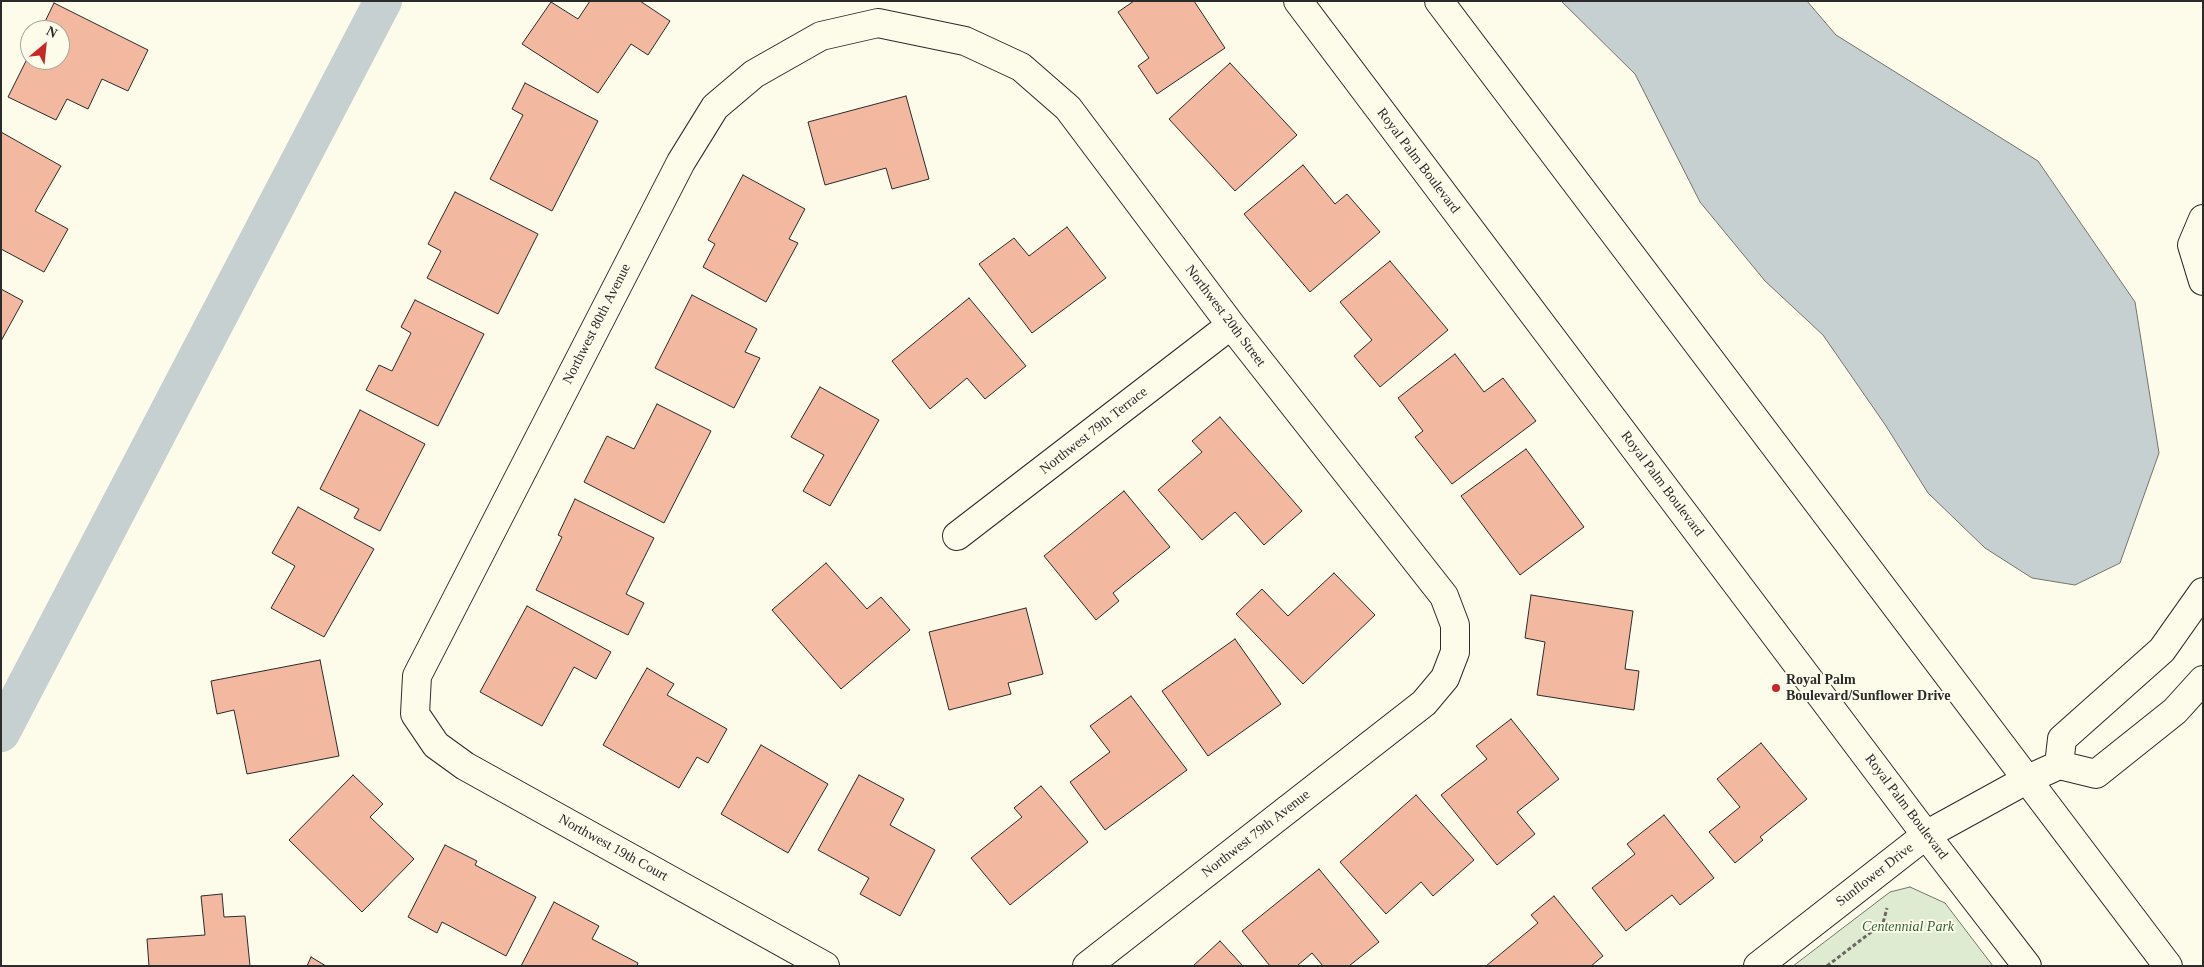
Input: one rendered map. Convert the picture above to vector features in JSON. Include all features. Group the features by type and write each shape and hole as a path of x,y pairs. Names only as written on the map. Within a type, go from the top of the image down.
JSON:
{"street":[{"name":"Royal Palm Boulevard","path":"1298,1 1926,835 2027,966"},
{"path":"1438,1 2168,966"},
{"name":"Northwest 20th Street","path":"877,12 965,41 1021,67 1068,108 1231,325 1444,596 1455,625 1455,652 1445,678 1424,703"},
{"name":"Northwest 80th Avenue","path":"416,714 416,676 681,162 715,107 754,74 821,36 877,12"},
{"path":"2203,219 2192,244 2203,281"},
{"name":"Northwest 79th Terrace","path":"957,536 1231,325"},
{"path":"2203,592 2162,650 2062,738 2059,765 2096,774 2175,711 2203,680"},
{"name":"Northwest 79th Avenue","path":"1087,966 1424,703"},
{"name":"Northwest 19th Court","path":"416,714 436,745 465,766 825,966"},
{"name":"Sunflower Drive","path":"1758,966 1926,835 2026,780 2059,765"}],"green space":[{"name":"Centennial Park","path":"1910,887 1945,903 1993,966 1793,966 1890,892"}],"shaded area":[{"path":"1561,1 1807,1 1836,35 2038,161 2135,302 2159,453 2120,563 2075,585 2032,578 1985,548 1928,493 1886,426 1823,335 1765,281 1700,202 1635,74"}],"building":[{"path":"590,1 640,1 670,21 648,55 631,44 598,93 522,44 551,2 578,19"},
{"path":"1134,1 1194,1 1225,48 1157,94 1138,66 1149,58 1118,12"},
{"path":"54,3 148,50 128,91 102,79 88,109 67,99 56,120 8,97 22,70 70,70 70,20 46,20"},
{"path":"1230,63 1297,135 1235,191 1169,119"},
{"path":"525,83 598,121 552,211 490,179 523,115 512,109"},
{"path":"906,96 929,179 892,189 886,168 825,185 808,122"},
{"path":"1,132 61,166 35,211 68,229 44,272 1,249"},
{"path":"1303,165 1335,204 1347,194 1380,232 1310,292 1244,214"},
{"path":"743,175 805,209 789,239 798,243 766,302 703,267 715,244 708,240"},
{"path":"455,192 538,234 498,314 427,278 441,251 428,244"},
{"path":"1067,227 1106,278 1032,333 979,264 1014,238 1029,256"},
{"path":"1390,261 1448,330 1380,387 1354,356 1372,340 1340,302"},
{"path":"1,289 23,301 1,341"},
{"path":"692,295 757,329 745,352 760,358 734,408 655,368"},
{"path":"969,298 1026,366 985,399 967,378 930,409 892,361"},
{"path":"415,300 484,334 438,426 366,390 379,365 392,371 411,333 401,327"},
{"path":"1455,354 1484,392 1503,378 1536,421 1452,484 1415,437 1423,431 1398,398"},
{"path":"820,387 879,420 830,506 803,491 824,455 791,437"},
{"path":"657,404 711,431 664,523 584,482 607,436 634,449"},
{"path":"360,410 425,444 380,531 354,518 359,509 320,489"},
{"path":"1220,417 1302,511 1264,545 1235,512 1202,540 1158,490 1202,452 1192,441"},
{"path":"1526,449 1584,527 1520,575 1461,496"},
{"path":"1124,491 1170,547 1113,593 1119,601 1096,620 1044,556"},
{"path":"575,499 654,538 626,594 644,603 628,635 536,590 562,537 558,535"},
{"path":"298,507 374,549 324,637 271,608 295,566 272,553"},
{"path":"826,563 867,609 881,597 910,630 841,689 772,610"},
{"path":"1334,573 1375,615 1303,684 1236,614 1262,589 1288,616"},
{"path":"1531,595 1633,611 1625,669 1639,671 1634,710 1537,695 1545,642 1525,638"},
{"path":"527,606 611,652 596,679 574,667 542,726 480,692"},
{"path":"1026,608 1043,674 1008,683 1011,694 949,710 929,632"},
{"path":"1235,639 1281,704 1208,756 1162,691"},
{"path":"320,660 339,756 247,774 234,710 217,714 211,681"},
{"path":"647,668 674,684 667,695 727,729 708,763 697,757 679,788 603,745"},
{"path":"1131,696 1187,770 1105,830 1070,782 1110,752 1090,726"},
{"path":"1511,719 1559,779 1517,812 1535,834 1497,865 1441,795 1487,759 1476,746"},
{"path":"1761,743 1807,799 1760,837 1763,840 1735,863 1709,832 1740,807 1717,779"},
{"path":"761,745 828,784 788,853 721,814"},
{"path":"353,775 383,804 370,817 414,859 362,912 289,840"},
{"path":"859,775 904,799 890,825 935,850 900,916 860,894 869,878 818,850"},
{"path":"1041,786 1088,842 1010,905 971,858 1022,817 1014,808"},
{"path":"1416,795 1474,860 1433,896 1421,882 1386,914 1340,862"},
{"path":"1664,815 1714,878 1680,905 1672,895 1626,931 1592,888 1635,854 1627,844"},
{"path":"445,845 477,861 475,865 536,897 506,956 442,922 437,933 408,917"},
{"path":"1319,869 1379,942 1349,966 1323,966 1312,953 1297,966 1270,966 1242,931"},
{"path":"222,894 224,917 245,916 250,966 149,966 147,939 205,935 201,896"},
{"path":"1554,896 1603,956 1591,966 1486,966 1538,923 1531,915"},
{"path":"554,902 599,926 592,939 638,963 637,966 521,966"},
{"path":"1220,941 1243,966 1193,966"},
{"path":"311,957 326,966 307,966"}],"waterway":[{"path":"1,733 383,1"}],"place":[{"name":"Royal Palm Boulevard/Sunflower Drive","path":"1776,688"}]}
